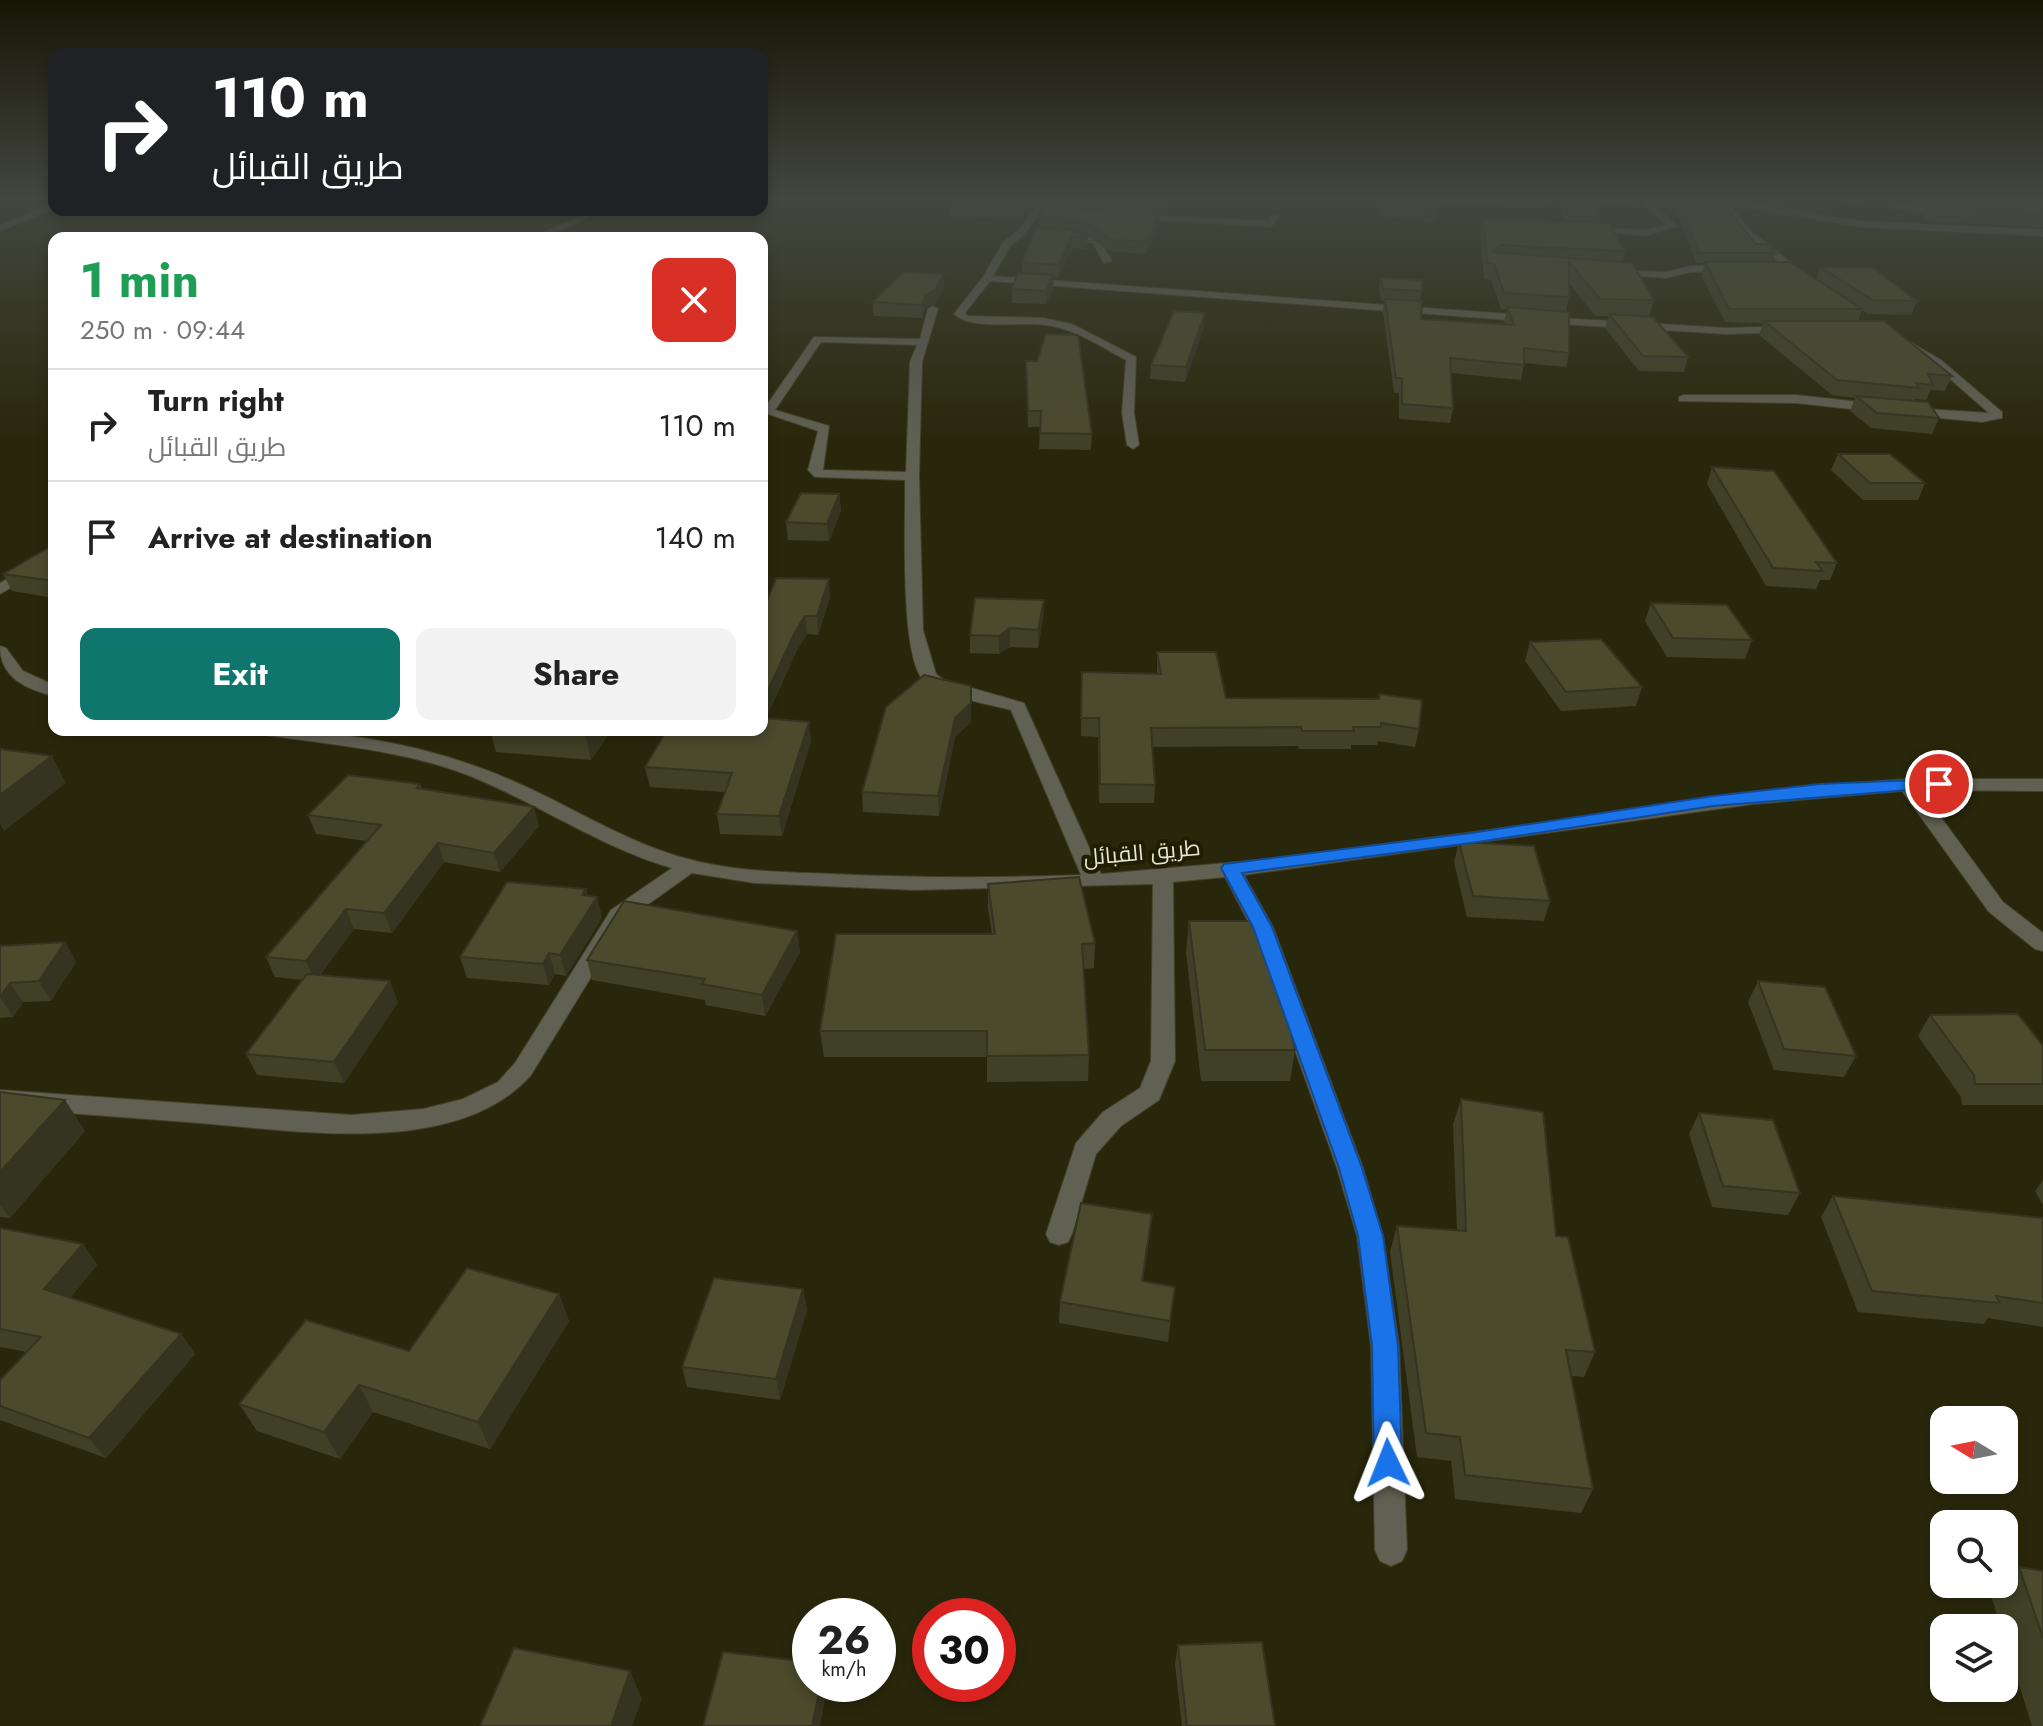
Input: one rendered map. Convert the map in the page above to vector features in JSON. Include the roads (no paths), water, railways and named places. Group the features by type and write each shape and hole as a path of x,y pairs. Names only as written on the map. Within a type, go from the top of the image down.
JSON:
{"street":[{"path":"985,281 959,314 966,319 1043,321 1072,327 1132,359 1128,413 1133,445"},
{"path":"1021,281 1576,322 1728,331 1793,329"},
{"path":"1808,281 1814,286"},
{"path":"933,309 916,362 912,476 915,630 928,676 938,684 1018,707 1094,881"},
{"path":"1683,399 1796,399 1998,418 1995,410 1937,362 1881,329"},
{"path":"912,476 820,474 815,470 825,433 823,427 768,412 818,339 924,342"},
{"path":"0,589 48,561"},
{"path":"0,651 17,675 48,688"},
{"name":"طريق القبائل","path":"307,736 402,750 469,769 662,858 688,866 763,877 830,880 1039,883 1163,877 1471,838 1713,801 1907,785 2043,785"},
{"path":"1907,785 1996,907 2043,944"},
{"path":"0,1099 351,1125 423,1118 469,1107 506,1088 523,1069 618,915 688,866"},
{"path":"1230,868 1262,927 1350,1168 1370,1236 1385,1346 1391,1550"},
{"path":"1059,1234 1085,1150 1112,1119 1150,1094 1163,1061 1163,877"}]}
